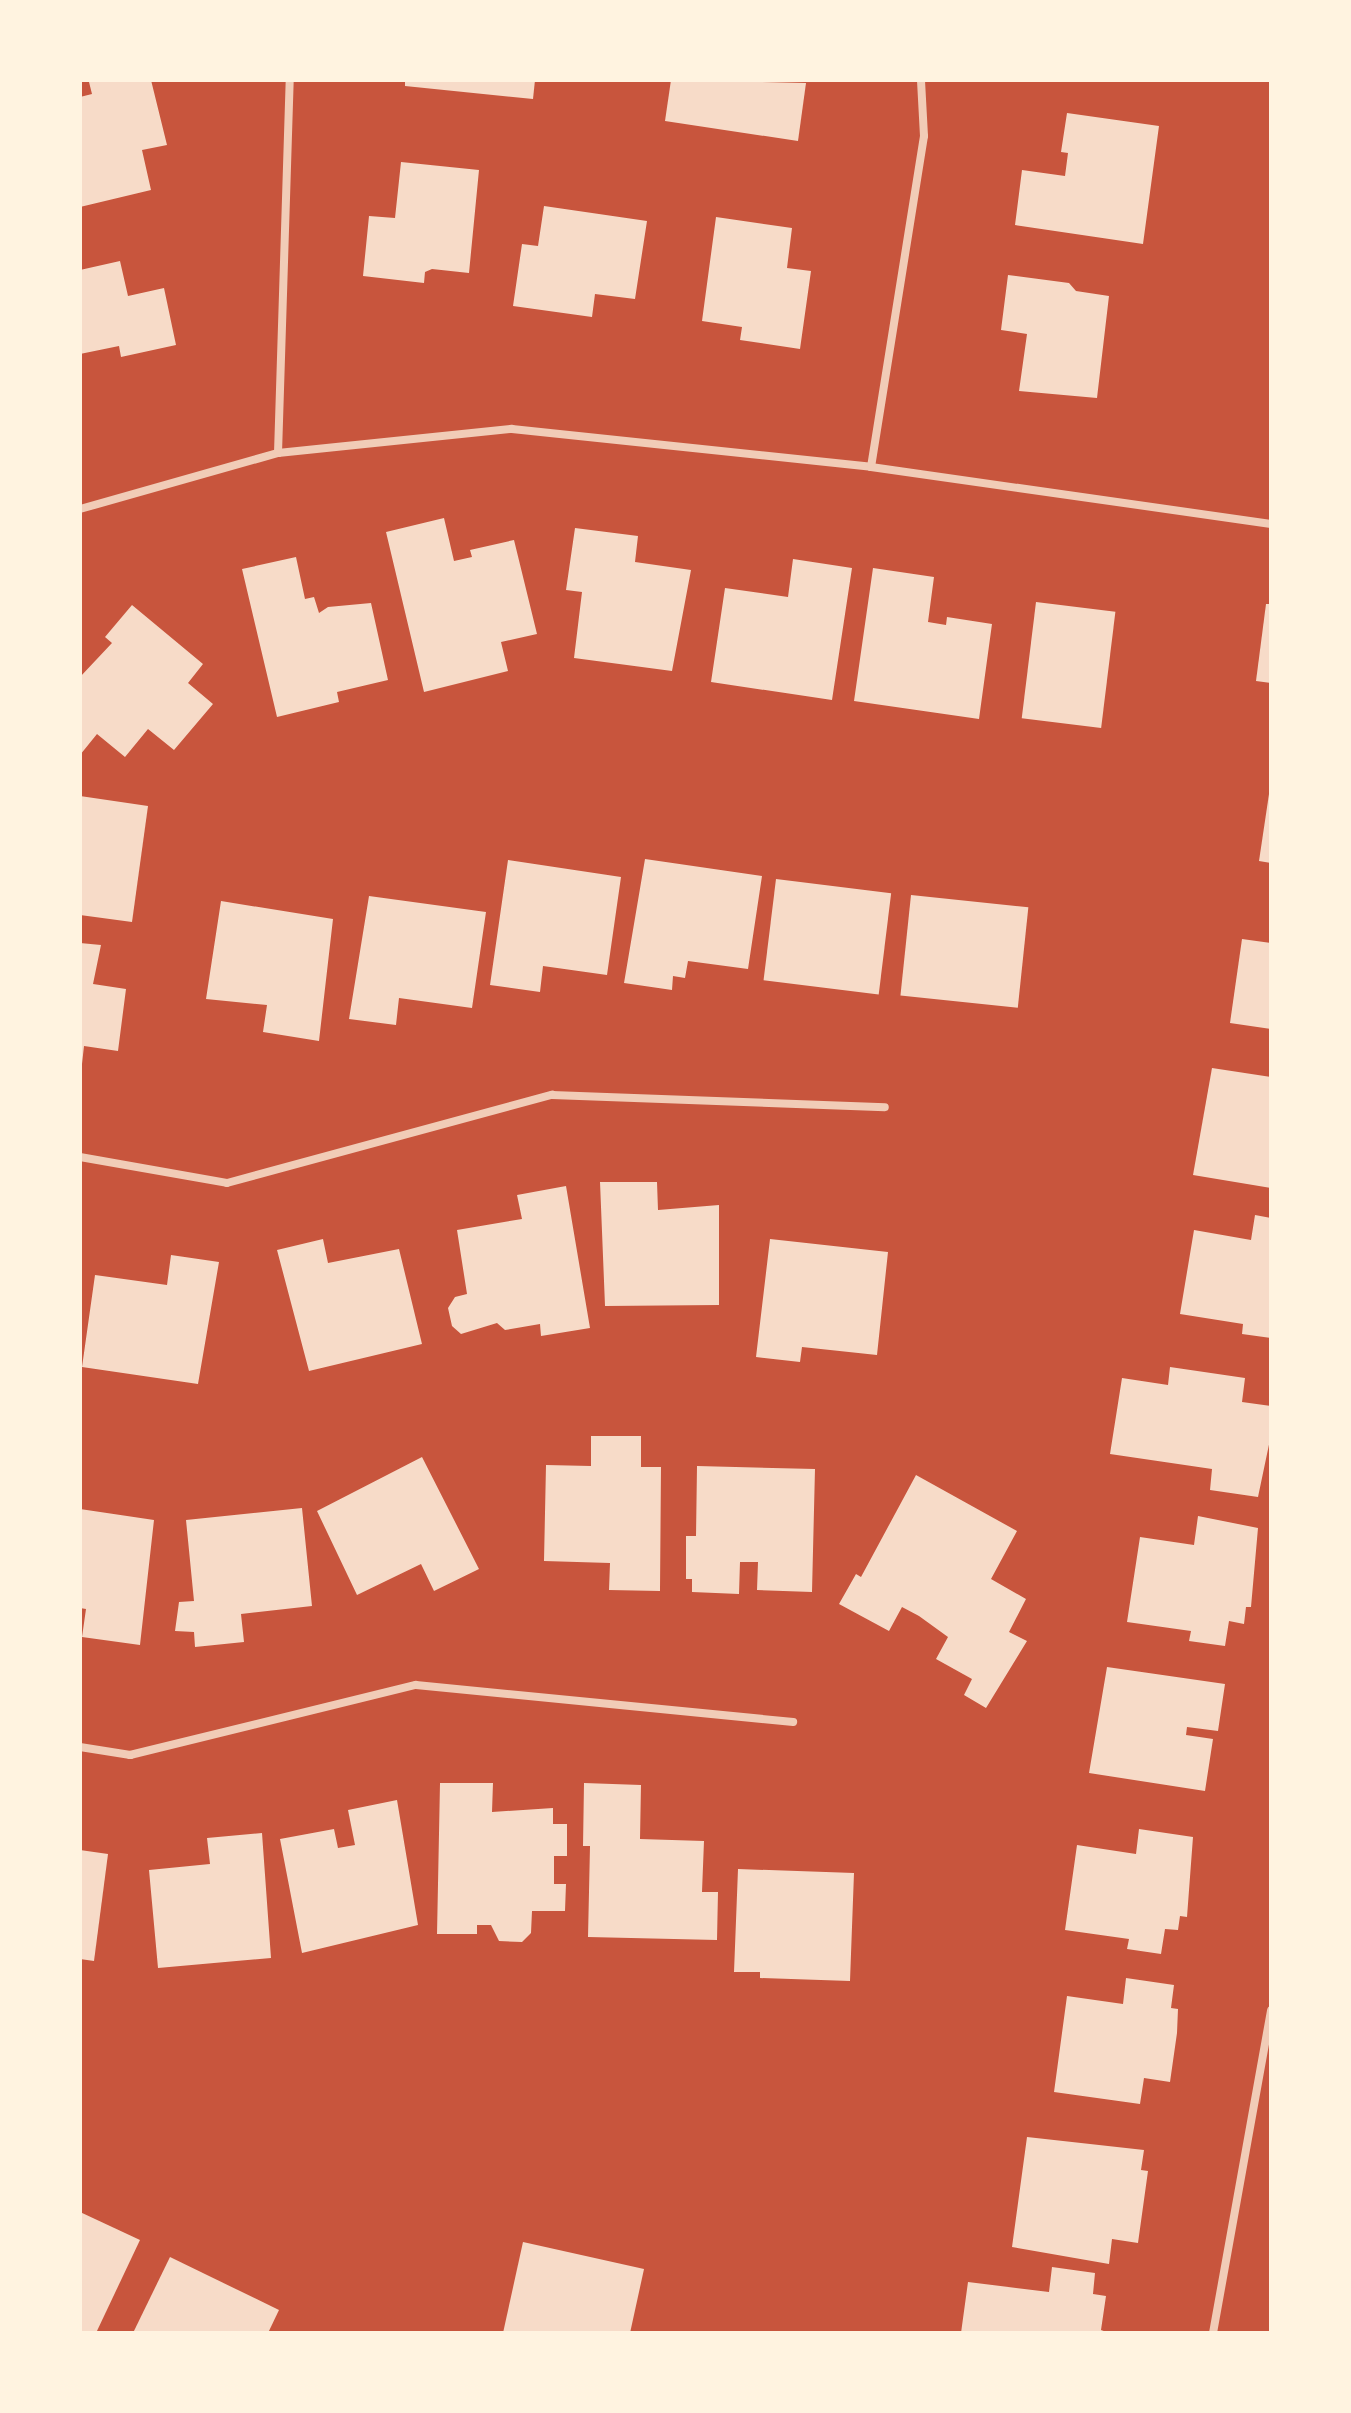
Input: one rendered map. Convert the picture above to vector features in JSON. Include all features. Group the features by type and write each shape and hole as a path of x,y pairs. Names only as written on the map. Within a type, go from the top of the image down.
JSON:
{"street":[{"path":"278,453 290,80"},
{"path":"871,467 924,136 921,80"},
{"path":"80,509 278,453 512,429 871,467 1271,524"},
{"path":"80,1157 227,1183 552,1095 885,1107"},
{"path":"80,1747 130,1755 416,1685 793,1722"},
{"path":"1213,2333 1271,2010"}],"building":[{"path":"97,80 151,80 167,145 142,150 151,190 80,207 80,97 92,94 89,82"},
{"path":"405,80 535,80 533,99 405,86"},
{"path":"671,80 806,83 798,141 665,121"},
{"path":"1067,113 1159,126 1143,244 1015,225 1022,170 1065,176 1068,153 1061,152"},
{"path":"401,162 479,170 469,273 432,269 425,272 424,283 363,276 369,216 395,218"},
{"path":"544,206 647,221 635,299 595,294 592,317 513,306 522,244 538,246"},
{"path":"716,217 792,228 787,268 811,271 800,349 740,340 742,327 702,321"},
{"path":"120,261 128,296 164,288 176,345 121,357 119,346 80,354 80,270"},
{"path":"1008,275 1069,283 1076,291 1109,296 1097,398 1019,391 1027,334 1001,330"},
{"path":"444,518 454,561 472,557 470,550 514,540 537,634 501,642 508,671 424,692 386,532"},
{"path":"575,528 638,536 635,562 691,570 672,671 574,658 582,592 566,590"},
{"path":"296,557 305,599 314,597 319,613 328,607 371,603 388,680 337,692 339,702 277,717 242,569"},
{"path":"793,559 852,568 832,700 711,682 725,588 788,597"},
{"path":"873,568 934,577 928,622 946,625 947,617 992,624 979,719 854,701"},
{"path":"1036,602 1115,612 1101,728 1022,718"},
{"path":"1266,604 1271,604 1271,683 1256,681"},
{"path":"132,605 203,664 188,683 213,704 174,750 148,729 125,757 97,734 80,755 80,677 112,643 105,637"},
{"path":"1271,794 1271,863 1259,861"},
{"path":"80,796 148,806 132,922 80,915"},
{"path":"645,859 762,876 748,969 688,961 685,978 673,976 672,990 624,983"},
{"path":"508,860 621,877 607,975 543,966 540,992 490,985"},
{"path":"776,879 891,893 879,994 764,980"},
{"path":"911,895 1028,907 1018,1008 900,995"},
{"path":"369,896 486,912 472,1008 399,998 396,1025 349,1019"},
{"path":"221,901 333,919 319,1041 263,1032 267,1005 206,999"},
{"path":"1242,939 1271,943 1271,1029 1230,1023"},
{"path":"80,943 101,945 93,984 126,989 118,1051 84,1046 82,1064"},
{"path":"1212,1068 1271,1077 1271,1188 1193,1175"},
{"path":"600,1182 657,1182 658,1210 719,1205 719,1305 605,1306"},
{"path":"566,1186 590,1328 541,1336 540,1324 505,1330 497,1323 461,1334 452,1326 448,1308 455,1297 467,1294 457,1230 522,1219 517,1195"},
{"path":"1255,1215 1271,1218 1271,1338 1242,1334 1243,1324 1180,1314 1194,1230 1251,1240"},
{"path":"323,1239 328,1263 399,1249 422,1344 309,1371 277,1250"},
{"path":"770,1239 888,1252 877,1355 802,1347 800,1362 756,1357"},
{"path":"171,1255 219,1262 198,1384 82,1367 95,1275 167,1285"},
{"path":"1170,1367 1245,1378 1242,1402 1271,1406 1271,1435 1258,1497 1210,1490 1212,1469 1110,1454 1122,1378 1168,1385"},
{"path":"591,1436 641,1436 641,1467 661,1467 660,1591 609,1590 610,1563 544,1561 546,1465 591,1466"},
{"path":"422,1457 479,1569 434,1591 421,1564 357,1595 317,1511"},
{"path":"697,1466 815,1469 812,1592 757,1590 758,1562 740,1562 739,1594 692,1592 692,1579 686,1579 686,1536 696,1536"},
{"path":"916,1475 1017,1531 991,1579 1026,1599 1009,1632 1027,1641 986,1708 964,1695 972,1679 936,1659 948,1637 919,1616 902,1607 889,1631 839,1604 856,1574 861,1577"},
{"path":"302,1508 312,1606 241,1614 244,1642 195,1647 194,1632 175,1631 179,1602 194,1601 186,1520"},
{"path":"80,1509 154,1520 140,1645 82,1637 86,1609 80,1608"},
{"path":"1198,1516 1258,1528 1251,1607 1246,1607 1244,1624 1229,1621 1225,1646 1189,1641 1191,1631 1127,1622 1140,1537 1194,1545"},
{"path":"1107,1667 1225,1684 1218,1731 1187,1727 1186,1735 1213,1739 1205,1791 1089,1773"},
{"path":"440,1783 493,1783 492,1812 553,1808 553,1824 567,1824 567,1856 554,1856 554,1884 566,1884 565,1911 532,1911 531,1933 522,1942 499,1941 491,1925 477,1925 477,1934 437,1934"},
{"path":"584,1783 641,1785 640,1839 704,1841 702,1892 718,1892 717,1940 588,1937 590,1846 583,1846"},
{"path":"397,1800 418,1925 302,1953 280,1839 334,1829 338,1848 355,1845 348,1810"},
{"path":"1139,1829 1193,1837 1187,1917 1180,1916 1178,1930 1165,1929 1161,1954 1127,1949 1129,1939 1065,1930 1077,1845 1136,1854"},
{"path":"262,1833 271,1958 158,1968 149,1870 210,1864 207,1838"},
{"path":"80,1850 108,1854 94,1961 80,1959"},
{"path":"738,1869 854,1873 850,1981 760,1978 760,1972 734,1972"},
{"path":"1126,1978 1174,1985 1171,2008 1178,2009 1170,2082 1144,2078 1140,2104 1054,2092 1067,1996 1123,2004"},
{"path":"1027,2137 1144,2150 1141,2170 1148,2171 1138,2243 1112,2239 1109,2264 1012,2247"},
{"path":"80,2212 140,2240 96,2333 80,2333"},
{"path":"523,2242 644,2269 630,2333 503,2333"},
{"path":"170,2257 279,2310 268,2333 133,2333"},
{"path":"1052,2267 1095,2273 1093,2294 1106,2296 1101,2330 1109,2333 961,2333 968,2282 1049,2292"}]}
